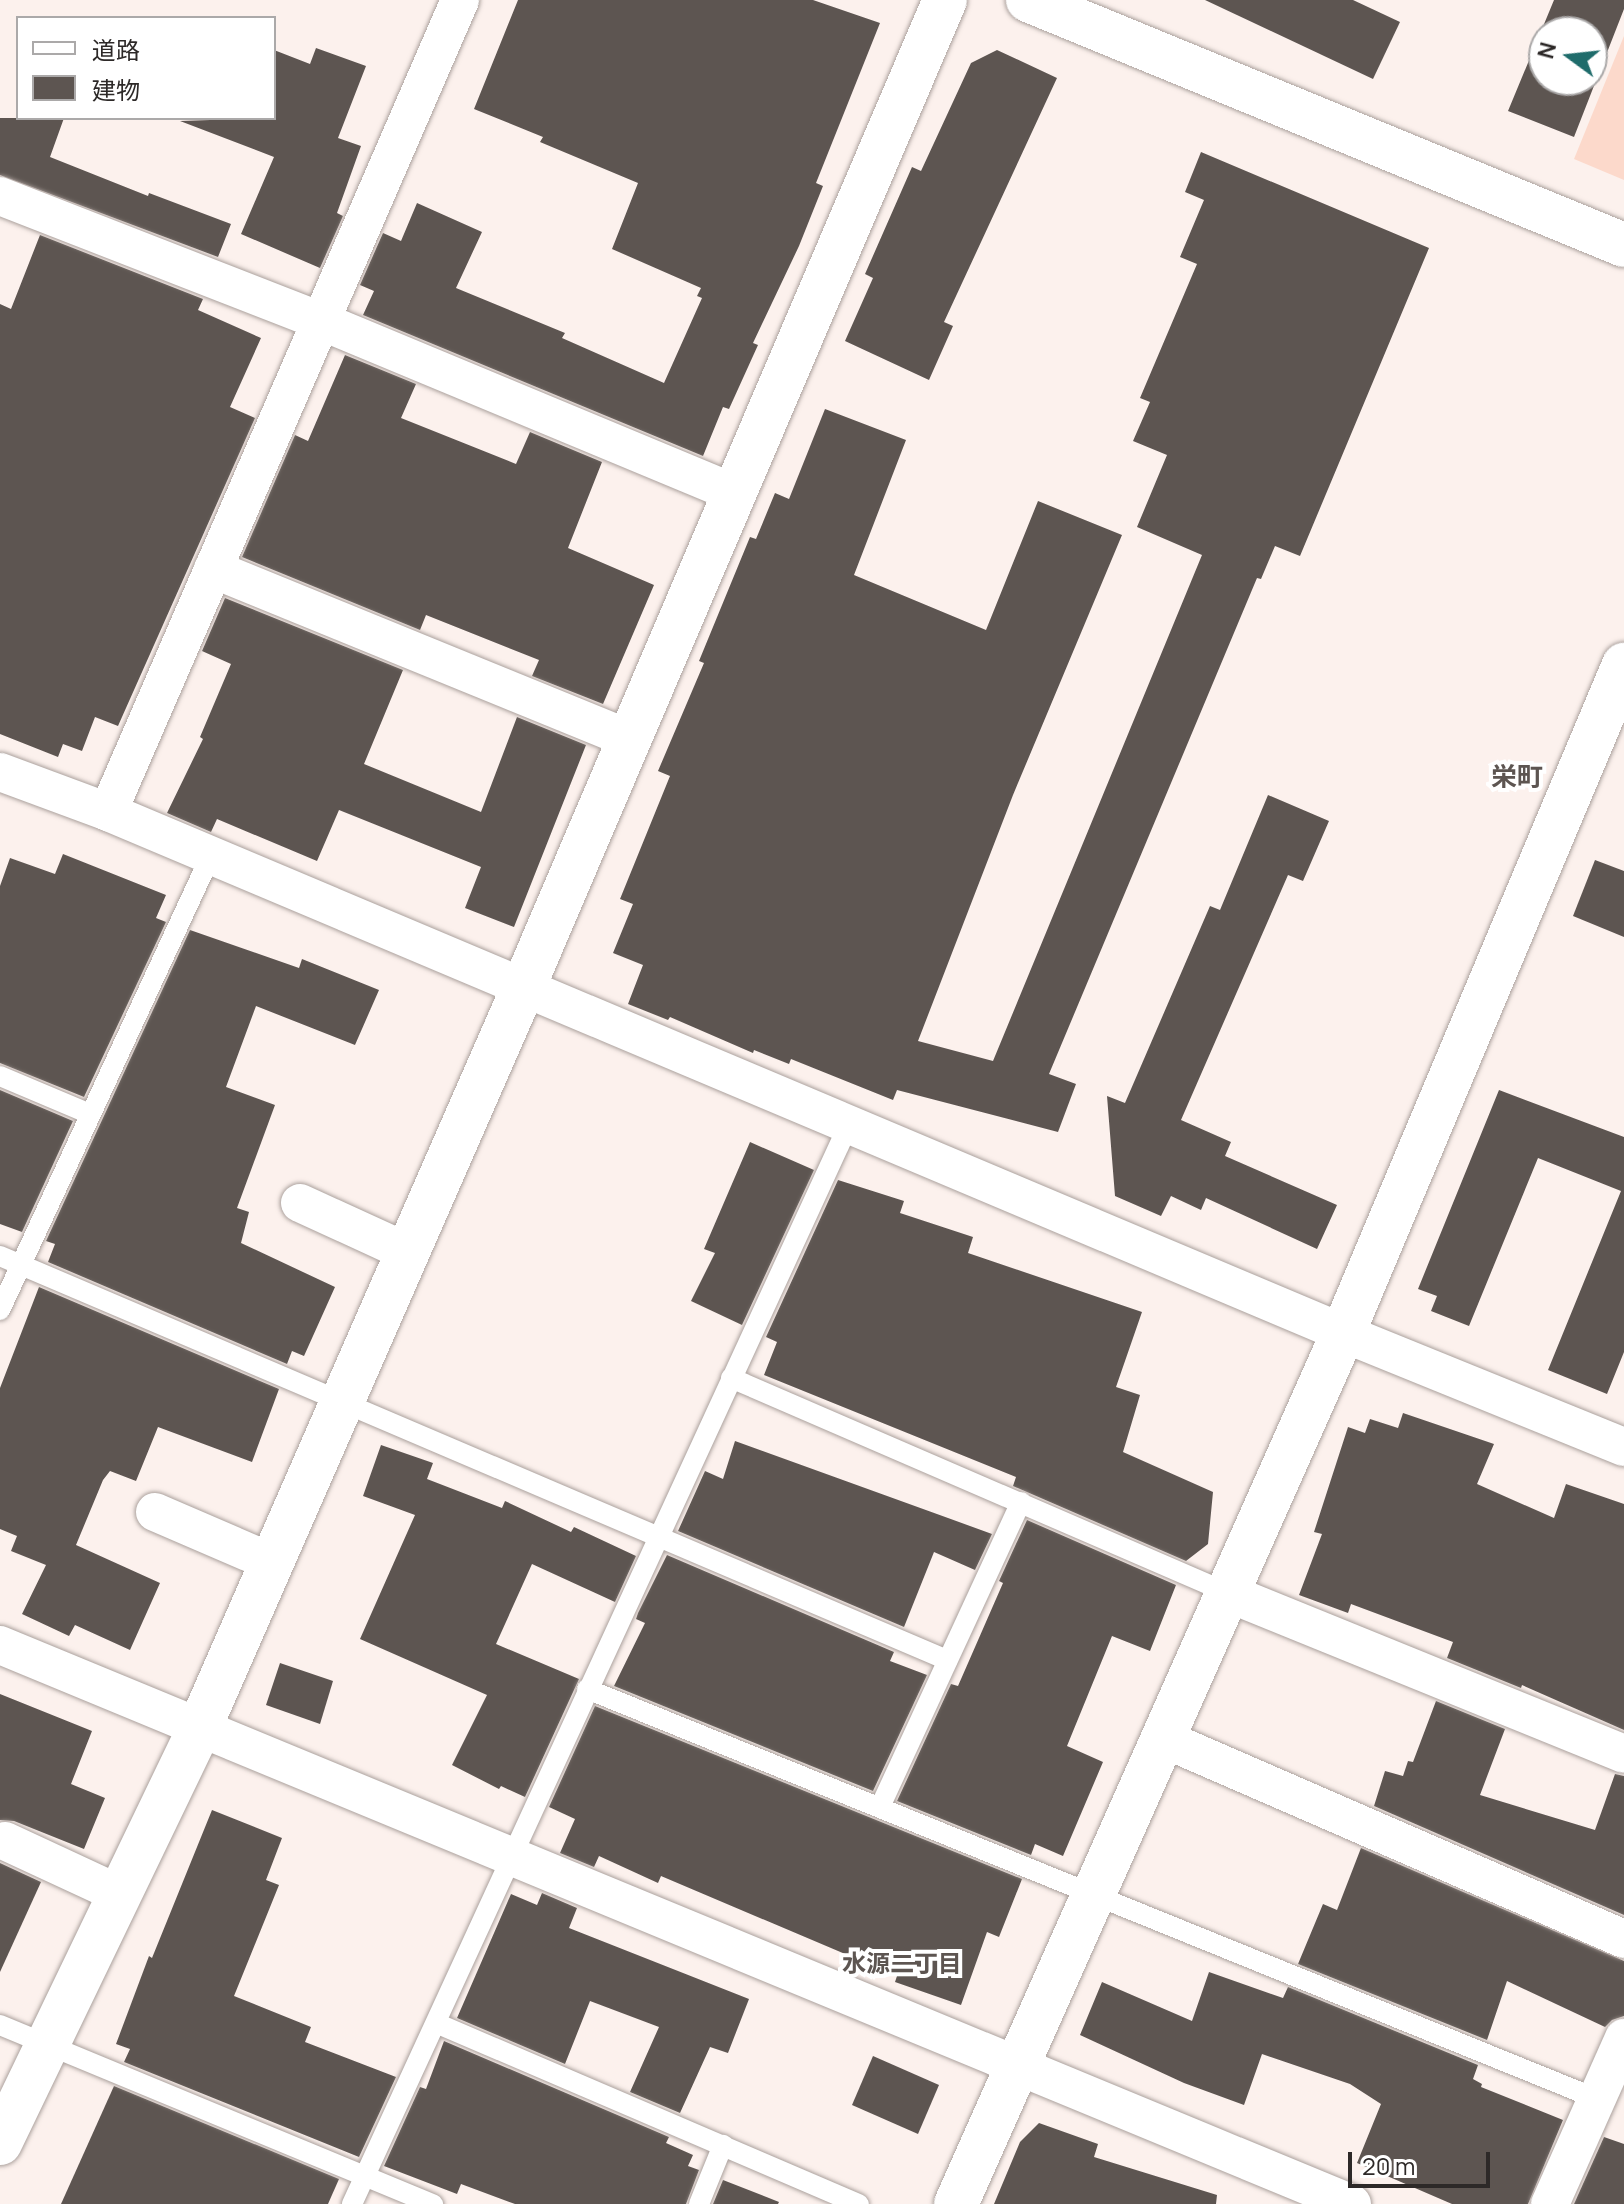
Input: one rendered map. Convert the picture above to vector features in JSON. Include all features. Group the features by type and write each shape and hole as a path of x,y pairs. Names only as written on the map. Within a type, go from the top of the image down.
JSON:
{"street":[{"path":"108,812 460,0"},
{"path":"0,2143 199,1729 524,986 945,0"},
{"path":"1028,0 1624,245"},
{"path":"0,196 321,321 734,493"},
{"path":"213,569 629,739"},
{"path":"956,2204 1019,2069 1091,1894 1343,1333 1624,665"},
{"path":"0,772 108,812 850,1122 1343,1333 1624,1447"},
{"path":"300,1203 407,1252"},
{"path":"155,1512 271,1562"},
{"path":"1228,1593 1624,1754"},
{"path":"0,1645 1019,2069 1352,2204"},
{"path":"1162,1738 1624,1939"},
{"path":"5,1841 119,1894"},
{"path":"1550,2204 1624,2038"}],"lane":[{"path":"0,1310 211,855"},
{"path":"0,1076 90,1114"},
{"path":"352,2204 850,1122"},
{"path":"0,1256 947,1660"},
{"path":"731,1378 1228,1593"},
{"path":"880,1807 1021,1502"},
{"path":"587,1689 1597,2099"},
{"path":"436,2023 859,2204"},
{"path":"0,2025 433,2204"},
{"path":"699,2204 723,2145"}],"shaded area":[{"path":"1624,36 1624,180 1574,159 1600,96 1608,96 1608,75"}],"building":[{"path":"518,0 813,0 880,23 816,183 823,186 799,246 753,343 758,345 729,409 723,407 703,456 363,315 374,291 360,285 383,233 401,241 417,203 482,232 456,288 565,333 562,338 664,383 702,298 697,296 701,288 612,249 638,183 540,142 543,137 474,109"},
{"path":"1205,0 1353,0 1400,22 1373,79"},
{"path":"1554,0 1624,0 1624,9 1608,50 1608,16 1547,16"},
{"path":"316,48 366,66 338,138 361,146 337,213 343,216 320,268 241,234 274,157 180,121 276,120 276,51 310,64"},
{"path":"997,50 1057,78 944,322 953,326 929,380 845,341 873,278 865,274 912,167 921,171 971,63"},
{"path":"1528,63 1528,96 1590,96 1574,137 1508,111"},
{"path":"0,118 63,120 50,157 148,196 149,193 231,224 218,257 0,175"},
{"path":"1201,152 1429,248 1300,556 1275,546 1261,579 1257,578 1049,1074 1076,1084 1058,1132 897,1090 893,1100 791,1059 789,1064 754,1050 753,1053 670,1017 668,1020 628,1004 643,965 613,953 633,904 620,899 670,776 658,771 704,663 699,661 750,537 756,539 775,493 789,499 825,409 906,440 854,575 986,630 1038,501 1122,535 1013,795 918,1041 993,1061 1202,555 1137,527 1167,455 1133,441 1150,402 1140,398 1197,264 1180,257 1204,200 1185,192"},
{"path":"40,235 203,299 198,310 261,338 230,407 255,418 118,726 95,717 82,751 63,744 58,757 0,734 0,304 11,309"},
{"path":"345,355 416,384 401,418 516,464 530,432 602,462 568,548 654,585 603,704 532,676 539,660 426,615 420,630 242,557 295,435 308,441"},
{"path":"225,598 403,670 364,764 481,812 517,717 586,745 514,927 465,908 481,867 339,810 317,861 217,819 211,832 167,813 203,739 200,737 231,664 202,651"},
{"path":"1268,795 1329,821 1303,881 1288,875 1181,1120 1231,1142 1225,1156 1337,1205 1317,1249 1206,1198 1201,1210 1171,1196 1161,1216 1115,1196 1107,1096 1125,1103 1210,906 1220,910"},
{"path":"63,854 166,895 156,918 166,922 84,1097 0,1063 0,886 10,858 55,874"},
{"path":"1595,860 1624,871 1624,937 1573,916"},
{"path":"190,930 299,968 302,959 379,990 355,1045 256,1006 226,1087 275,1105 237,1208 249,1212 241,1243 335,1287 304,1356 292,1351 287,1364 48,1262 55,1244 46,1241"},
{"path":"0,1090 73,1121 22,1232 0,1224"},
{"path":"1499,1090 1624,1137 1624,1352 1607,1394 1548,1370 1621,1191 1538,1158 1469,1326 1431,1311 1437,1296 1418,1289"},
{"path":"750,1142 814,1170 742,1325 691,1301 715,1253 704,1249"},
{"path":"838,1180 904,1201 900,1213 973,1237 968,1253 1142,1312 1116,1387 1140,1395 1123,1452 1213,1492 1208,1544 1186,1561 1013,1486 1016,1477 764,1375 777,1342 766,1337"},
{"path":"39,1287 279,1389 252,1462 158,1427 136,1481 110,1471 103,1480 76,1545 160,1583 130,1650 75,1625 69,1636 22,1614 46,1565 11,1551 17,1536 0,1529 0,1388"},
{"path":"1403,1413 1494,1444 1477,1484 1554,1518 1566,1484 1624,1504 1624,1730 1522,1685 1521,1688 1447,1658 1453,1642 1351,1604 1348,1613 1299,1595 1322,1534 1314,1532 1348,1427 1365,1433 1370,1419 1398,1428"},
{"path":"735,1441 992,1534 975,1570 934,1552 904,1627 678,1531 705,1471 723,1479"},
{"path":"381,1445 433,1463 427,1479 502,1508 505,1501 571,1532 574,1527 636,1556 615,1602 532,1564 496,1644 579,1679 525,1797 501,1786 499,1789 452,1765 487,1695 360,1639 415,1515 363,1496"},
{"path":"1027,1520 1176,1585 1150,1651 1112,1636 1067,1746 1103,1762 1063,1856 1035,1844 1031,1855 897,1801 951,1684 958,1686 1003,1583 999,1581"},
{"path":"667,1555 894,1652 890,1661 927,1675 873,1791 614,1686 645,1623 636,1619 638,1613"},
{"path":"280,1663 333,1681 320,1724 266,1705"},
{"path":"0,1694 92,1731 71,1784 105,1798 84,1849 14,1821 0,1820"},
{"path":"1436,1701 1505,1729 1480,1795 1595,1830 1615,1774 1624,1776 1624,1915 1374,1806 1385,1771 1403,1776 1408,1761 1413,1762"},
{"path":"595,1706 1022,1879 999,1937 987,1932 961,2005 895,1982 897,1976 661,1876 658,1883 599,1856 594,1867 560,1853 575,1819 549,1807"},
{"path":"212,1810 282,1838 266,1880 279,1885 234,1996 311,2027 305,2042 396,2077 359,2157 124,2062 130,2049 116,2044 149,1956 152,1958"},
{"path":"1361,1848 1624,1961 1624,2016 1612,2020 1605,2027 1507,1981 1487,2040 1298,1964 1323,1904 1337,1910"},
{"path":"0,1863 41,1882 0,1972"},
{"path":"542,1893 577,1908 569,1928 749,1999 728,2053 710,2047 680,2113 630,2092 659,2027 590,2001 565,2064 457,2018 511,1894 537,1905"},
{"path":"1209,1972 1283,1998 1288,1987 1478,2065 1473,2079 1482,2084 1481,2087 1563,2120 1528,2204 1452,2204 1357,2163 1381,2104 1350,2084 1262,2054 1244,2105 1184,2083 1080,2035 1102,1982 1192,2021"},
{"path":"444,2041 669,2137 666,2143 693,2155 688,2166 699,2170 686,2204 515,2204 461,2184 457,2194 384,2166 420,2087 426,2089"},
{"path":"873,2056 939,2085 918,2134 852,2105"},
{"path":"114,2086 339,2179 328,2204 61,2204"},
{"path":"1039,2123 1098,2144 1094,2157 1217,2195 1216,2204 994,2204 1020,2142"},
{"path":"1604,2137 1624,2144 1624,2204 1574,2204"},
{"path":"723,2180 779,2202 713,2204"}],"district":[{"name":"栄町","path":"1517,777"},
{"name":"水源二丁目","path":"902,1963"}]}
